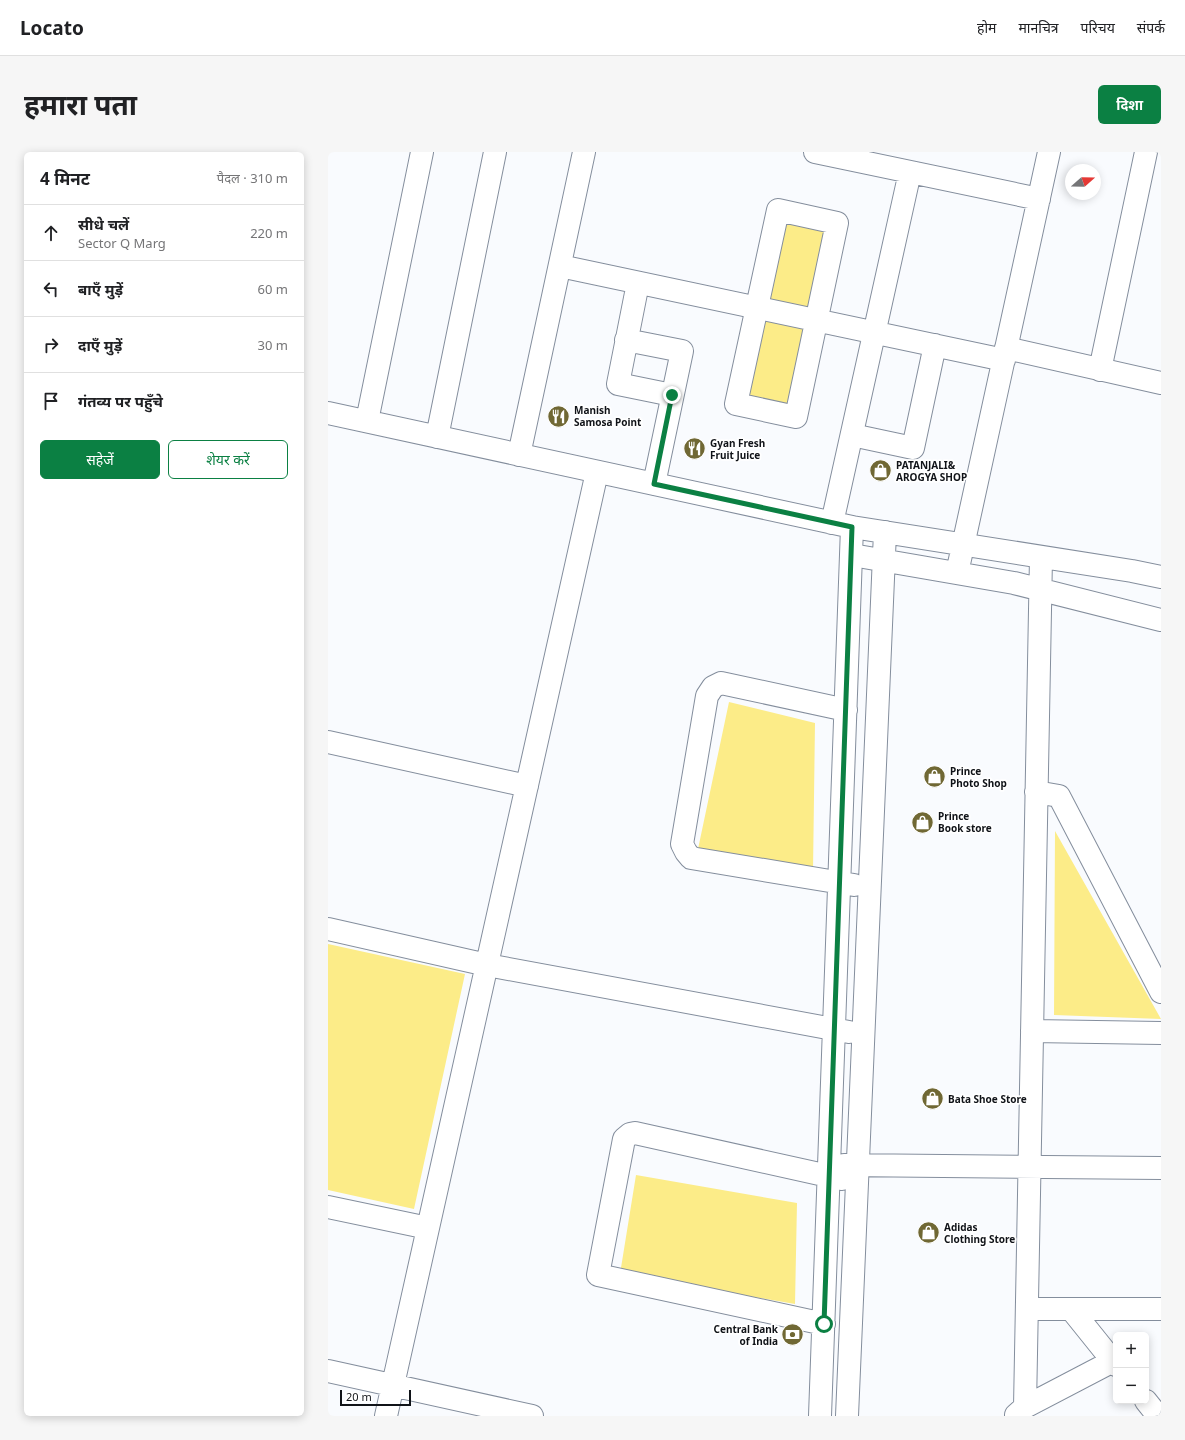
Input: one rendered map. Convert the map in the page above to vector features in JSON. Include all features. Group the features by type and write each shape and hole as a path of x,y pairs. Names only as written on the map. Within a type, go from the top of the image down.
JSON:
{"street":[{"path":"367,422 422,152"},
{"path":"437,437 496,152"},
{"path":"519,455 584,152"},
{"path":"815,152 866,157 910,172 1039,199"},
{"path":"957,573 1049,152"},
{"path":"1100,370 1146,152"},
{"path":"820,1416 852,556 842,525 852,435 910,172"},
{"path":"778,210 837,223 796,417 736,404 757,308 778,210"},
{"path":"560,266 935,345 1005,354 1100,370 1161,383"},
{"path":"638,283 618,384 672,395"},
{"path":"626,340 682,351 654,484"},
{"path":"852,435 913,448 935,345"},
{"path":"328,413 842,525 1161,577"},
{"path":"386,1416 597,472"},
{"path":"847,1416 885,532"},
{"path":"852,556 1014,582 1040,590 1161,620"},
{"path":"1020,1412 1027,1309 1041,557"},
{"path":"846,710 721,683 713,687 707,696 682,844 691,858 840,884 870,887"},
{"path":"328,742 527,786"},
{"path":"1036,792 1059,796 1161,992"},
{"path":"328,929 487,965 834,1030 864,1034"},
{"path":"1032,1031 1161,1033"},
{"path":"824,1324 598,1275 624,1139 630,1134 635,1133 829,1171 857,1173 1029,1167 1161,1168"},
{"path":"328,1207 428,1228"},
{"path":"1027,1309 1161,1309"},
{"path":"1071,1309 1113,1361"},
{"path":"1020,1412 1113,1364"},
{"path":"328,1371 532,1416"},
{"path":"1148,1404 1158,1416"}],"shaded area":[{"path":"783,219 830,229 814,310 766,300"},
{"path":"760,319 807,329 790,411 743,401"},
{"path":"729,702 815,723 813,872 698,849"},
{"path":"1055,831 1161,1019 1054,1015"},
{"path":"328,944 465,974 414,1209 328,1190"},
{"path":"636,1175 797,1203 795,1304 620,1274"}],"place":[{"name":"Manish Samosa Point","path":"558,416"},
{"name":"Gyan Fresh Fruit Juice","path":"694,449"},
{"name":"PATANJALI& AROGYA SHOP","path":"881,471"},
{"name":"Prince Photo Shop","path":"935,777"},
{"name":"Prince Book store","path":"923,822"},
{"name":"Bata Shoe Store","path":"933,1099"},
{"name":"Adidas Clothing Store","path":"929,1233"},
{"name":"Central Bank of India","path":"793,1335"}],"route":[{"path":"672,395 654,484 852,527 824,1324"}]}
